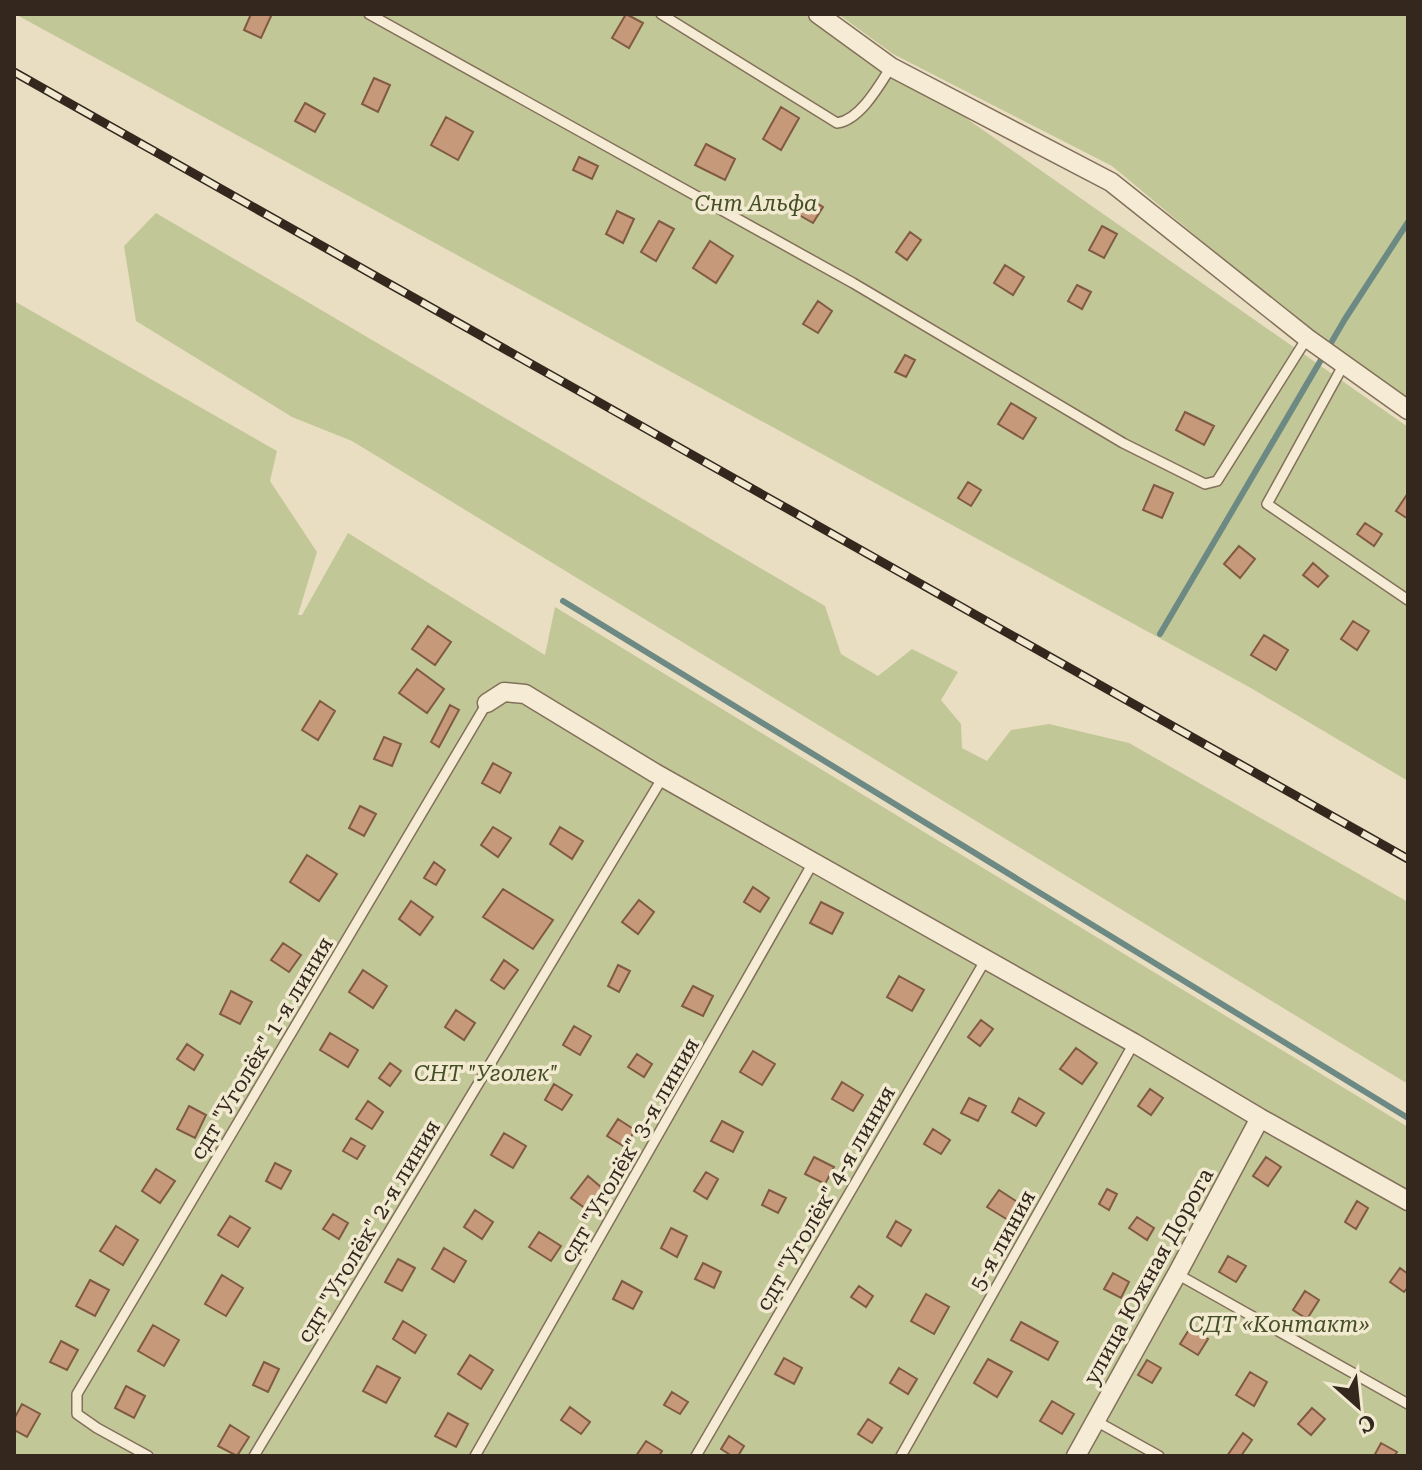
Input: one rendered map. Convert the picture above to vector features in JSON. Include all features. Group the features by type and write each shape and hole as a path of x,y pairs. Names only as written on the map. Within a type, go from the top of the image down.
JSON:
{"street":[{"path":"818,14 891,67 1111,182 1307,338 1408,410"},
{"path":"487,703 504,692 525,694 663,777 1408,1201"},
{"name":"улица Южная Дорога","path":"1076,1456 1260,1118"}],"lane":[{"path":"369,14 853,283 1123,443 1205,484 1217,481 1307,338"},
{"path":"661,14 837,123 850,119 859,111 891,67"},
{"path":"1344,364 1267,504 1408,600"},
{"name":"сдт \"Уголёк\" 1-я линия","path":"148,1456 77,1414 77,1394 487,703"},
{"name":"сдт \"Уголёк\" 2-я линия","path":"254,1456 663,777"},
{"name":"сдт \"Уголёк\" 3-я линия","path":"475,1456 814,861"},
{"name":"сдт \"Уголёк\" 4-я линия","path":"696,1456 986,959"},
{"name":"5-я линия","path":"901,1456 1134,1043"},
{"path":"1177,1274 1408,1404"},
{"path":"1096,1421 1159,1456"}],"green space":[{"name":"Снт Альфа","path":"15,14 817,14 1408,427 1408,781 1251,688"},
{"path":"838,14 1408,14 1408,401 1293,317 1112,166 893,54"},
{"path":"156,213 825,606 841,654 878,676 912,649 958,672 941,700 961,724 962,748 987,761 1011,730 1049,724 1129,743 1408,902 1408,1084 352,441 292,417 136,321 124,246"},
{"name":"СНТ \"Уголек\"","path":"14,301 277,451 270,481 317,552 298,615 302,615 348,533 545,655 555,607 1408,1127 1408,1456 14,1456"}],"building":[{"path":"251,14 272,14 261,38 244,30"},
{"path":"626,14 643,23 629,48 612,38"},
{"path":"374,78 390,85 378,112 362,104"},
{"path":"305,103 325,114 315,132 295,121"},
{"path":"781,107 799,118 781,150 763,139"},
{"path":"446,117 473,132 458,160 431,145"},
{"path":"706,144 735,159 725,180 695,165"},
{"path":"579,157 598,166 592,179 573,170"},
{"path":"809,198 823,207 813,223 799,215"},
{"path":"617,211 634,219 623,243 606,234"},
{"path":"659,221 674,229 656,261 641,252"},
{"path":"1102,226 1117,234 1104,258 1089,250"},
{"path":"910,232 921,240 907,260 896,252"},
{"path":"710,241 733,256 716,283 693,268"},
{"path":"1005,265 1024,277 1013,295 994,283"},
{"path":"1077,285 1091,292 1082,309 1068,301"},
{"path":"818,301 832,311 818,333 803,324"},
{"path":"905,355 915,360 906,377 895,372"},
{"path":"1011,403 1036,418 1023,439 998,424"},
{"path":"1185,412 1214,426 1204,445 1176,430"},
{"path":"968,482 981,490 971,506 958,498"},
{"path":"1154,485 1173,493 1162,518 1143,510"},
{"path":"1408,493 1408,519 1396,511"},
{"path":"1365,523 1382,534 1374,546 1357,534"},
{"path":"1239,546 1255,559 1240,578 1224,564"},
{"path":"1313,563 1328,576 1318,587 1303,575"},
{"path":"1353,621 1369,631 1357,650 1341,639"},
{"path":"428,626 451,642 435,665 412,649"},
{"path":"1264,635 1288,650 1276,670 1251,655"},
{"path":"417,669 444,689 427,713 399,693"},
{"path":"320,701 335,711 318,740 302,730"},
{"path":"450,705 459,710 439,747 431,742"},
{"path":"384,737 401,744 392,766 374,759"},
{"path":"493,763 511,773 500,793 482,783"},
{"path":"360,806 376,814 364,836 349,828"},
{"path":"493,827 511,838 498,857 481,845"},
{"path":"560,827 583,841 572,859 550,844"},
{"path":"307,855 337,874 319,901 290,882"},
{"path":"434,862 445,870 436,885 424,878"},
{"path":"753,887 769,898 760,912 744,902"},
{"path":"503,889 553,920 533,949 483,917"},
{"path":"639,900 654,912 638,934 622,922"},
{"path":"411,901 433,917 420,935 399,919"},
{"path":"821,902 843,913 832,934 810,923"},
{"path":"283,943 301,955 289,972 271,960"},
{"path":"504,960 518,970 504,989 491,980"},
{"path":"618,965 630,971 619,992 608,986"},
{"path":"363,970 387,986 373,1008 349,992"},
{"path":"899,976 924,990 912,1011 887,997"},
{"path":"693,986 713,996 703,1016 682,1006"},
{"path":"231,991 252,1002 240,1024 220,1014"},
{"path":"456,1010 475,1023 464,1040 445,1027"},
{"path":"981,1020 993,1029 980,1046 968,1037"},
{"path":"574,1026 591,1036 580,1055 563,1045"},
{"path":"330,1033 358,1050 348,1067 320,1050"},
{"path":"187,1044 203,1055 194,1070 177,1059"},
{"path":"1076,1048 1097,1063 1082,1084 1060,1069"},
{"path":"753,1051 775,1064 762,1085 740,1072"},
{"path":"637,1054 652,1064 644,1077 628,1067"},
{"path":"390,1063 401,1071 390,1086 379,1078"},
{"path":"842,1082 863,1095 853,1111 832,1099"},
{"path":"554,1084 572,1095 562,1110 545,1100"},
{"path":"1150,1089 1163,1098 1151,1115 1138,1106"},
{"path":"969,1098 986,1106 978,1121 961,1113"},
{"path":"1019,1098 1044,1113 1036,1126 1012,1112"},
{"path":"368,1101 383,1112 372,1129 356,1119"},
{"path":"189,1106 206,1115 195,1138 177,1129"},
{"path":"618,1119 635,1130 625,1147 607,1136"},
{"path":"722,1121 743,1132 733,1152 711,1141"},
{"path":"933,1129 950,1140 941,1154 924,1144"},
{"path":"504,1133 526,1146 513,1168 491,1155"},
{"path":"351,1138 365,1146 357,1159 343,1151"},
{"path":"814,1157 834,1167 825,1184 805,1174"},
{"path":"1266,1157 1281,1167 1268,1186 1253,1176"},
{"path":"275,1163 291,1171 281,1189 266,1181"},
{"path":"156,1169 175,1181 160,1203 142,1191"},
{"path":"706,1172 718,1179 707,1199 694,1191"},
{"path":"588,1176 602,1188 586,1209 571,1198"},
{"path":"1107,1189 1117,1194 1109,1210 1099,1204"},
{"path":"769,1190 786,1198 778,1213 762,1205"},
{"path":"999,1190 1019,1203 1008,1220 987,1207"},
{"path":"1357,1201 1368,1208 1356,1229 1345,1222"},
{"path":"475,1210 493,1222 482,1239 464,1227"},
{"path":"333,1214 348,1223 339,1239 323,1229"},
{"path":"230,1216 250,1228 238,1247 218,1235"},
{"path":"1137,1217 1154,1228 1147,1240 1129,1228"},
{"path":"896,1221 911,1230 901,1246 887,1237"},
{"path":"116,1226 138,1240 123,1265 100,1251"},
{"path":"671,1228 687,1236 677,1257 661,1248"},
{"path":"539,1232 561,1246 551,1261 529,1247"},
{"path":"444,1248 466,1261 454,1282 432,1269"},
{"path":"1228,1256 1246,1266 1236,1282 1219,1272"},
{"path":"398,1259 415,1268 402,1291 385,1282"},
{"path":"703,1263 721,1272 714,1288 695,1279"},
{"path":"1400,1268 1408,1274 1408,1287 1404,1292 1390,1282"},
{"path":"1113,1273 1129,1282 1121,1298 1104,1289"},
{"path":"222,1275 243,1288 226,1316 205,1304"},
{"path":"90,1280 109,1290 95,1316 76,1306"},
{"path":"622,1281 642,1292 633,1309 613,1299"},
{"path":"859,1286 873,1296 866,1307 851,1297"},
{"path":"1305,1291 1319,1300 1307,1319 1293,1310"},
{"path":"926,1294 949,1307 934,1334 911,1321"},
{"path":"403,1321 426,1335 415,1353 393,1339"},
{"path":"1021,1322 1058,1342 1048,1360 1011,1340"},
{"path":"153,1325 179,1340 164,1366 138,1351"},
{"path":"1190,1328 1208,1339 1198,1355 1180,1344"},
{"path":"61,1341 78,1350 67,1370 50,1362"},
{"path":"470,1355 493,1370 481,1389 458,1374"},
{"path":"784,1358 802,1368 794,1384 775,1374"},
{"path":"988,1359 1012,1372 997,1397 974,1383"},
{"path":"1147,1360 1161,1368 1152,1383 1138,1375"},
{"path":"264,1362 279,1369 268,1392 253,1385"},
{"path":"377,1366 400,1378 386,1403 363,1391"},
{"path":"899,1368 917,1379 908,1394 890,1383"},
{"path":"1250,1372 1267,1382 1254,1406 1236,1395"},
{"path":"126,1386 145,1396 134,1418 115,1408"},
{"path":"672,1392 688,1402 680,1414 664,1405"},
{"path":"1052,1401 1074,1414 1062,1434 1040,1421"},
{"path":"22,1404 40,1414 27,1437 14,1430 14,1419"},
{"path":"570,1407 590,1422 581,1434 561,1420"},
{"path":"1312,1408 1325,1419 1311,1435 1298,1424"},
{"path":"448,1413 468,1424 456,1447 435,1436"},
{"path":"868,1419 882,1428 872,1443 858,1434"},
{"path":"230,1425 249,1437 237,1456 218,1446"},
{"path":"1243,1433 1252,1440 1241,1456 1227,1456"},
{"path":"729,1436 744,1446 738,1456 721,1449"},
{"path":"646,1441 662,1451 659,1456 636,1456"},
{"path":"1381,1443 1397,1452 1394,1456 1374,1456"}],"waterway":[{"path":"1160,634 1345,319 1408,222"},
{"path":"563,601 1408,1118"}],"railway":[{"path":"14,72 1408,859"}],"park label":[{"name":"СДТ «Контакт»","path":"1279,1324"}]}
